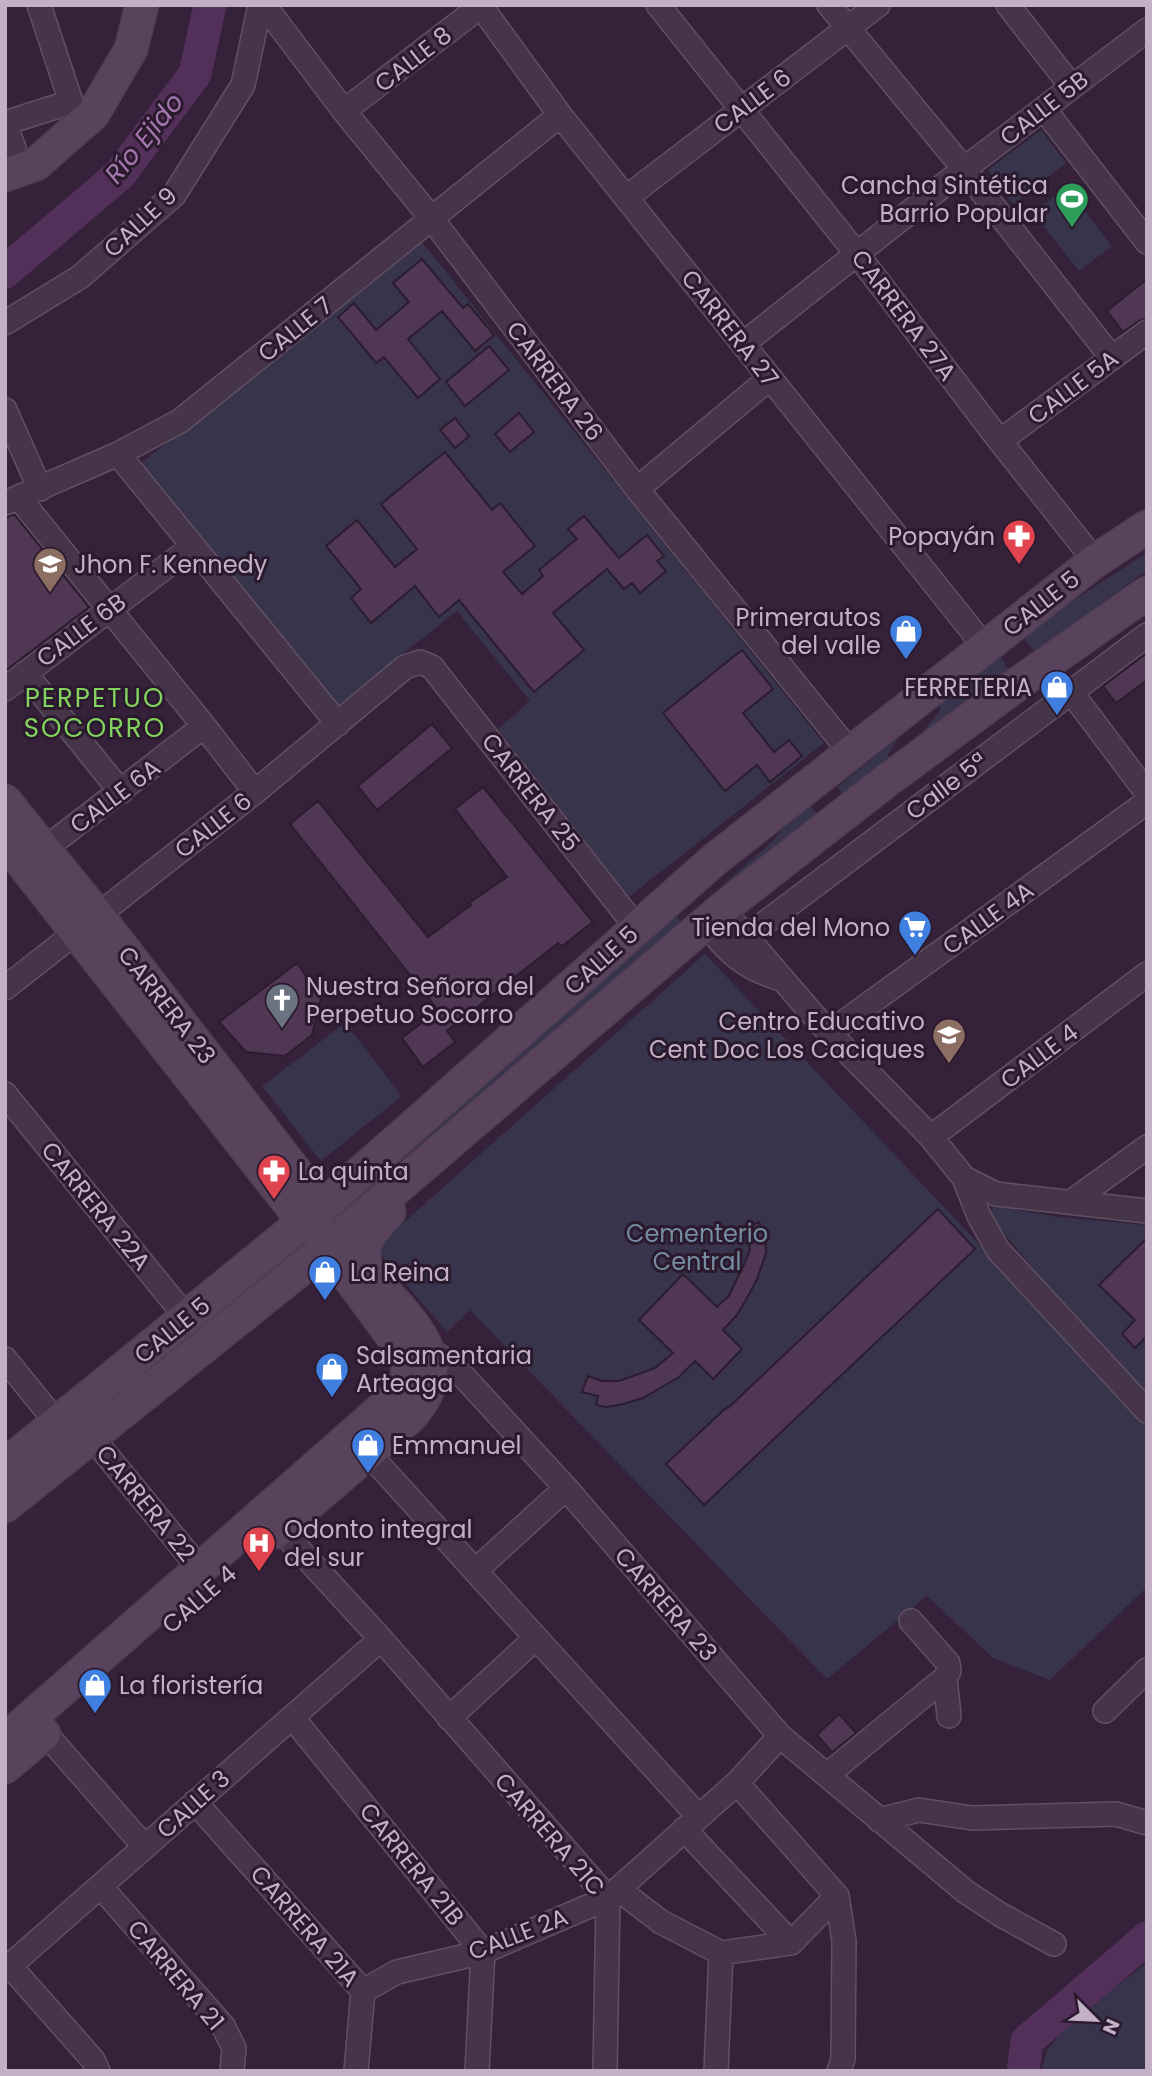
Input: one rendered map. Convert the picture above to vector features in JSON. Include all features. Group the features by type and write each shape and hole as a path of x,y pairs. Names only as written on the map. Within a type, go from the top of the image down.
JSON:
{"main road":[{"path":"8,158 36,164 93,114 131,49 142,5"},
{"name":"CALLE 5","path":"5,1465 310,1216 714,860 1095,561 1147,527"},
{"name":"CALLE 5","path":"5,1506 327,1248 714,916 1023,680 1147,593"},
{"path":"991,643 1006,640 1021,652 1026,671 1023,680"},
{"path":"839,762 827,784 832,796 843,804 856,805"},
{"name":"CARRERA 23","path":"5,801 25,852 86,924 285,1198 293,1208 310,1216 327,1248 399,1345 406,1357 415,1391"},
{"path":"714,860 687,899 690,912 714,916"},
{"name":"CALLE 5","path":"366,1237 403,1197 424,1163"},
{"name":"CARRERA 23","path":"366,1237 362,1255 369,1274 428,1347"},
{"path":"415,1391 430,1387 432,1359 428,1347"},
{"name":"CALLE 4","path":"5,1740 402,1391 415,1391 410,1417 5,1767"},
{"path":"135,1655 157,1608"}],"street":[{"path":"8,158 5,124 71,102 39,5"},
{"name":"CARRERA 26","path":"262,5 432,219 839,762"},
{"name":"CALLE 9","path":"5,323 80,277 174,195 243,85 262,5"},
{"name":"CARRERA 27A","path":"658,5 857,254 1095,561"},
{"path":"829,5 964,169 1112,358"},
{"name":"CALLE 6","path":"626,197 878,5"},
{"path":"1008,5 1072,87"},
{"name":"CALLE 8","path":"344,111 479,6"},
{"name":"CARRERA 27","path":"479,6 560,116 770,378 991,643"},
{"name":"CALLE 5B","path":"743,344 964,169 1147,30"},
{"path":"1044,108 1147,242"},
{"name":"CALLE 7","path":"21,497 118,454 180,421 560,116"},
{"name":"CALLE 5A","path":"1000,441 1147,332"},
{"path":"637,489 770,378"},
{"path":"5,410 21,497 255,792"},
{"path":"118,454 338,724"},
{"name":"CALLE 6B","path":"5,689 192,547"},
{"name":"Calle 5ª","path":"746,938 1147,635"},
{"name":"CALLE 6","path":"5,988 255,792 405,667 420,662"},
{"name":"CARRERA 25","path":"420,662 432,667 637,928"},
{"path":"25,673 121,792"},
{"path":"1071,692 1147,793"},
{"name":"CALLE 6A","path":"25,852 121,792 204,726"},
{"name":"CALLE 4A","path":"829,1033 1147,802"},
{"path":"714,916 746,938 829,1033 931,1137 964,1178 979,1216 998,1250 1147,1411"},
{"path":"714,916 721,944 739,961 760,973 784,980"},
{"name":"CALLE 4","path":"931,1137 1147,974"},
{"name":"CARRERA 22A","path":"5,1094 187,1318"},
{"path":"1071,1202 1147,1147"},
{"path":"964,1178 996,1194 1147,1211"},
{"name":"CARRERA 23","path":"428,1347 464,1377 566,1488 780,1736 966,1892 1054,1944"},
{"path":"5,1359 57,1423"},
{"path":"415,1391 464,1377"},
{"name":"CARRERA 22","path":"91,1436 201,1570"},
{"path":"368,1453 536,1638 791,1943"},
{"path":"475,1571 566,1488"},
{"name":"CARRERA 21C","path":"280,1529 382,1639 449,1718 613,1894 610,2070"},
{"path":"827,1775 945,1678 948,1663 911,1621"},
{"path":"449,1718 536,1638"},
{"name":"CALLE 3","path":"7,1968 382,1639"},
{"path":"1105,1711 1147,1670"},
{"path":"945,1678 949,1716"},
{"name":"CARRERA 21B","path":"292,1717 484,1952"},
{"path":"45,1732 145,1847"},
{"name":"CALLE 2A","path":"363,1991 397,1972 484,1952 613,1894 737,1783 780,1736"},
{"path":"737,1783 836,1896 844,1941 843,2059 839,2071"},
{"name":"CARRERA 21A","path":"195,1802 363,1991 356,2071"},
{"path":"879,1820 919,1810 972,1818 1116,1814 1147,1823"},
{"name":"CARRERA 21","path":"101,1886 223,2026 234,2048 232,2071"},
{"path":"613,1894 721,1953 791,1943 836,1896"},
{"path":"477,2071 484,1952"},
{"path":"716,2071 721,1953"},
{"path":"7,1968 93,2060 98,2071"}],"green space":[{"path":"1041,130 1066,163 1013,204 988,170"},
{"name":"Cancha Sintética Barrio Popular","path":"1066,187 1112,246 1079,271 1033,213"},
{"path":"422,242 824,743 629,897 498,729 530,701 457,611 335,708 141,463"},
{"path":"1147,553 1147,570 1035,653 1021,634"},
{"path":"997,653 1009,670 905,754 941,709 935,700"},
{"path":"899,737 888,755 895,765 846,798 837,787"},
{"path":"808,802 821,819 703,903 775,839 793,812"},
{"path":"674,912 683,925 375,1193 369,1187"},
{"name":"Cementerio Central","path":"705,954 1147,1422 1147,1587 1050,1680 993,1658 927,1596 827,1679 470,1310 447,1332 375,1248"},
{"path":"345,1023 402,1096 321,1161 262,1086"},
{"path":"994,1206 1058,1217 1147,1225 1147,1395 1062,1303 994,1221 990,1212"},
{"path":"263,1275 268,1285 5,1494 5,1485"},
{"path":"1147,1963 1147,2071 1041,2071 1047,2050 1070,2022"}],"building":[{"path":"422,259 463,308 468,304 494,335 475,351 442,311 408,339 440,379 418,398 384,357 376,363 338,317 354,303 376,330 409,302 393,283"},
{"path":"1147,279 1147,318 1123,332 1107,311"},
{"path":"489,346 509,370 465,406 446,382"},
{"path":"519,413 534,432 510,452 495,434"},
{"path":"455,418 469,436 455,448 440,430"},
{"path":"445,452 492,510 500,503 535,546 503,572 522,594 543,576 539,570 577,539 568,529 584,516 619,558 647,535 664,556 657,561 666,571 640,593 632,583 624,589 607,569 553,613 584,650 534,692 459,600 439,617 415,586 371,623 351,598 361,589 326,546 357,520 395,567 417,549 381,504"},
{"name":"Jhon F. Kennedy","path":"14,514 89,607 5,671 5,519"},
{"path":"742,650 773,689 743,713 774,752 789,740 802,756 770,782 757,765 725,791 663,713"},
{"path":"1147,653 1147,680 1116,703 1103,686"},
{"path":"432,724 452,748 377,810 358,786"},
{"path":"483,787 593,922 562,946 558,943 447,1031 455,1042 423,1067 402,1038 438,1010 290,824 318,801 428,937 471,905 469,903 507,877 455,809"},
{"path":"297,963 321,998 312,1035 285,1056 246,1052 219,1022"},
{"path":"938,1209 975,1249 704,1505 666,1464"},
{"path":"759,1222 765,1235 766,1253 747,1298 737,1315 723,1330 742,1349 713,1379 695,1361 679,1377 643,1398 623,1404 606,1407 596,1405 598,1396 582,1392 588,1376 602,1381 619,1381 655,1368 673,1353 639,1320 683,1274 717,1307 729,1296 750,1249 745,1230"},
{"path":"1147,1238 1147,1336 1135,1348 1122,1334 1135,1320 1099,1285"},
{"path":"839,1714 856,1733 832,1752 817,1735"}],"waterway":[{"name":"Río Ejido","path":"5,272 120,174 195,74 210,5"},
{"path":"1023,2071 1027,2041 1147,1938"}],"place":[{"name":"Cancha Sintética Barrio Popular","path":"1072,229"},
{"name":"Popayán","path":"1019,566"},
{"name":"Jhon F. Kennedy","path":"50,594"},
{"name":"Primerautos del valle","path":"906,661"},
{"name":"FERRETERIA","path":"1057,717"},
{"name":"Tienda del Mono","path":"915,957"},
{"name":"Nuestra Señora del Perpetuo Socorro","path":"282,1030"},
{"name":"Centro Educativo Cent Doc Los Caciques","path":"949,1065"},
{"name":"La quinta","path":"274,1201"},
{"name":"La Reina","path":"325,1302"},
{"name":"Salsamentaria Arteaga","path":"332,1399"},
{"name":"Emmanuel","path":"368,1475"},
{"name":"Odonto integral del sur","path":"259,1573"},
{"name":"La floristería","path":"95,1715"}],"district":[{"name":"PERPETUO SOCORRO","path":"95,713"}]}
